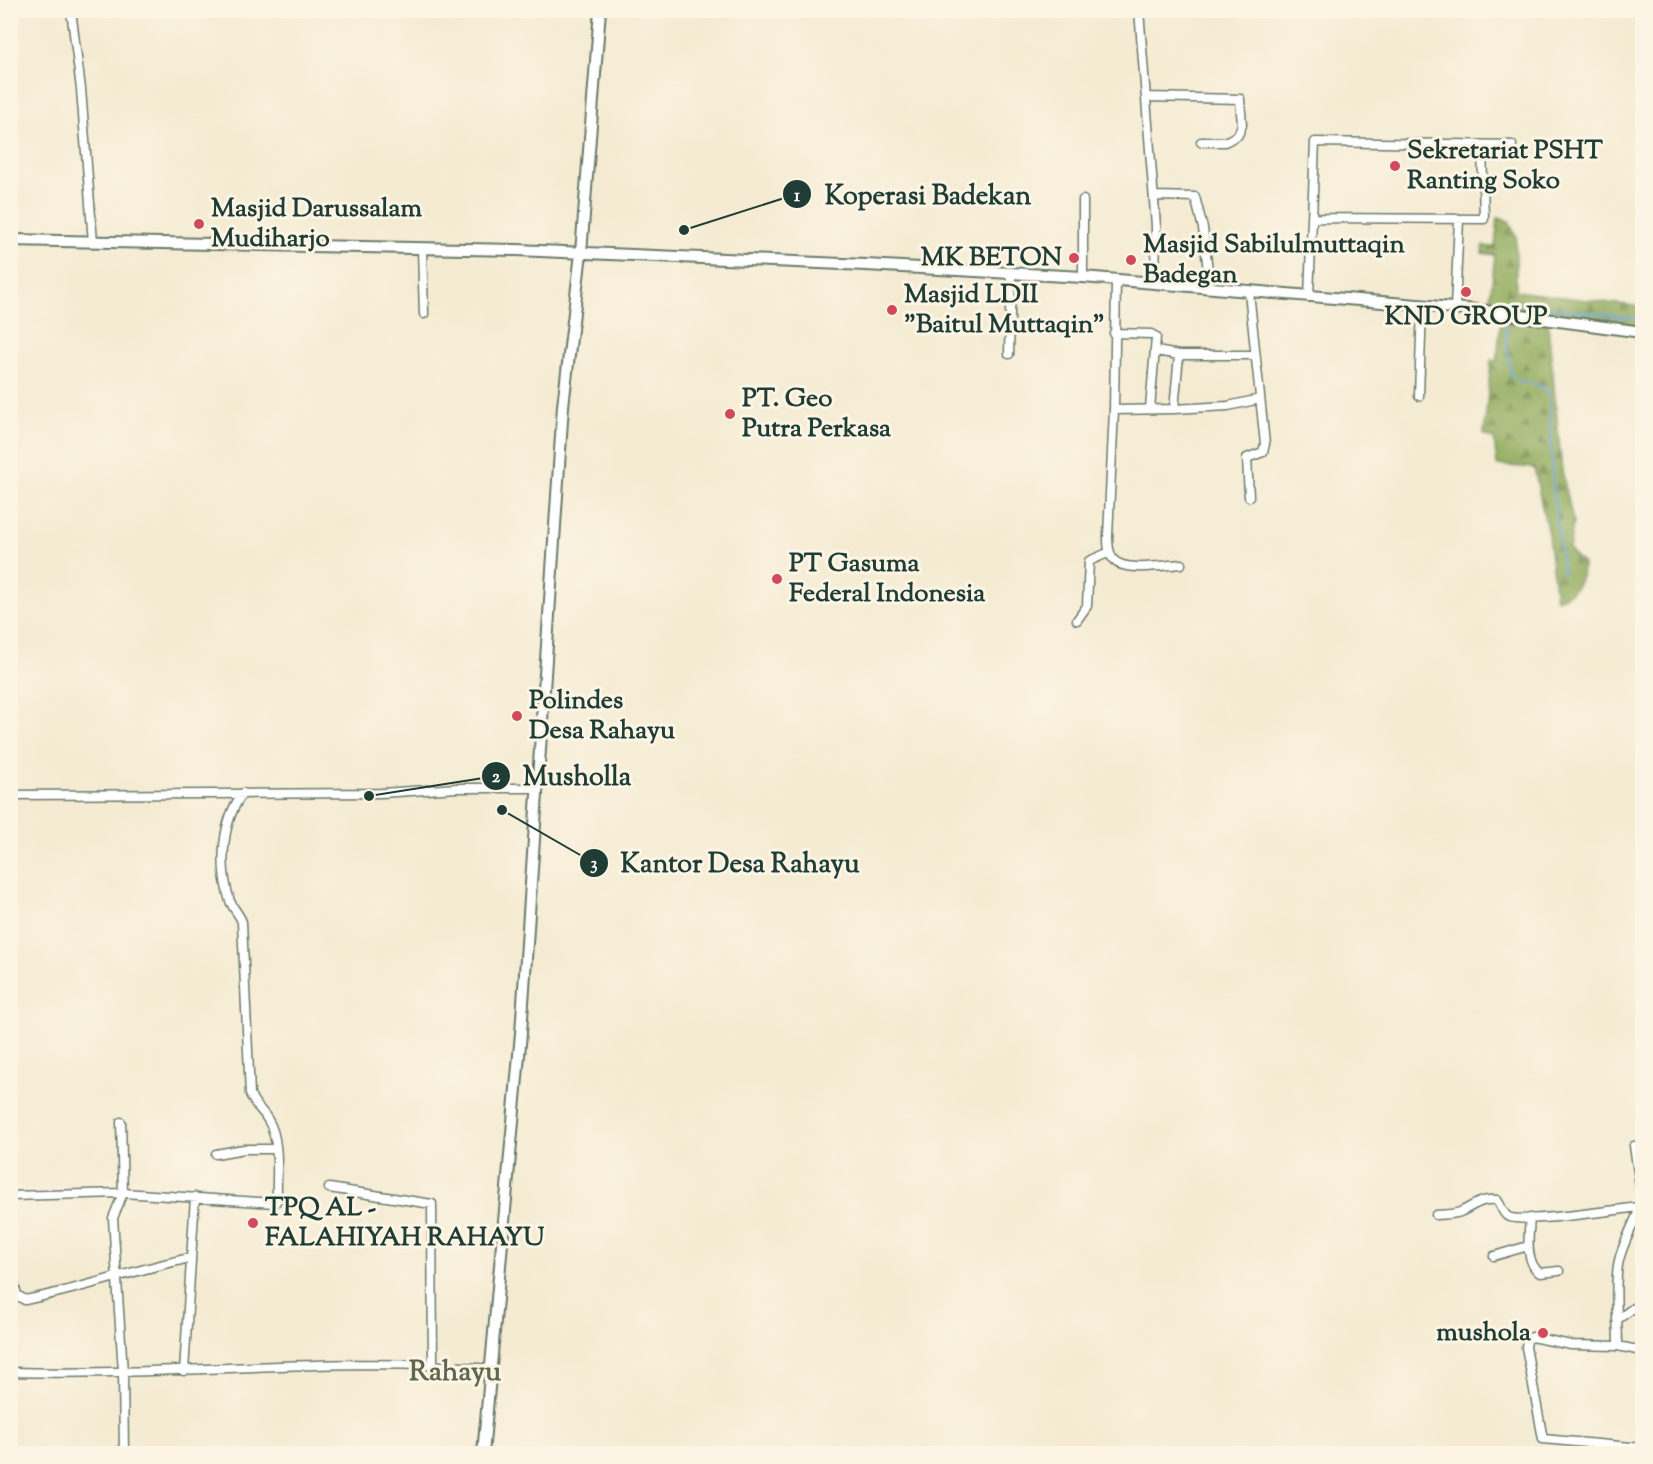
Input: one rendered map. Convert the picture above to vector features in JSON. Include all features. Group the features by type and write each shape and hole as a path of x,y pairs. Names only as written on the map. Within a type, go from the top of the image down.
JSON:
{"street":[{"path":"71,10 81,89 93,242"},
{"path":"483,1454 521,1033 563,406 581,253 600,10"},
{"path":"1139,10 1154,196 1155,283"},
{"path":"1146,96 1240,99 1242,125 1238,135 1225,142 1201,142"},
{"path":"1309,297 1315,142 1512,145"},
{"path":"1312,218 1481,220 1485,217 1482,145"},
{"path":"1154,196 1195,198 1203,228 1210,288"},
{"path":"1083,200 1083,277"},
{"path":"1455,309 1459,219"},
{"path":"10,240 744,258 1083,277 1455,309 1642,332"},
{"path":"422,249 424,314"},
{"path":"1009,354 1011,273"},
{"path":"1116,280 1114,410 1108,536 1110,552 1113,559 1126,568 1181,564"},
{"path":"1249,292 1265,444 1263,452 1247,458 1249,497"},
{"path":"1419,396 1422,306"},
{"path":"1114,333 1152,334 1156,337 1150,409"},
{"path":"1156,351 1179,355 1254,355"},
{"path":"1174,409 1179,355"},
{"path":"1114,410 1228,405 1260,399"},
{"path":"1077,620 1087,606 1089,561 1110,552"},
{"path":"10,795 537,788"},
{"path":"10,1196 123,1193 273,1204 277,1200 275,1149 269,1121 255,1107 250,1094 242,922 230,901 226,885 227,822 243,793"},
{"path":"121,1122 123,1193 112,1218 123,1372 124,1454"},
{"path":"1618,1346 1618,1265 1642,1204 1634,1146"},
{"path":"216,1154 244,1149 275,1149"},
{"path":"329,1188 432,1204 433,1364"},
{"path":"184,1371 195,1197"},
{"path":"1436,1215 1457,1213 1478,1201 1492,1199 1500,1203 1507,1216 1530,1218 1642,1204"},
{"path":"1530,1218 1528,1246 1538,1272 1558,1271"},
{"path":"1494,1256 1528,1246"},
{"path":"10,1269 17,1295 25,1300 66,1292 117,1276 190,1258"},
{"path":"1618,1319 1642,1302"},
{"path":"1642,1351 1618,1346 1570,1345 1533,1337 1527,1340 1526,1347 1543,1439 1553,1442 1600,1442 1642,1448"},
{"path":"10,1371 184,1371 304,1364 433,1364 491,1369"}],"green space":[{"path":"1498,218 1509,221 1516,237 1516,291 1642,307 1642,327 1489,308 1495,255 1482,253 1483,246 1495,247"},
{"path":"1501,318 1548,324 1562,471 1573,522 1569,550 1583,564 1576,587 1568,594 1556,599 1548,534 1534,468 1497,465 1494,439 1484,435 1491,360 1497,361"}],"waterway":[{"path":"1503,310 1506,303 1524,303 1642,320"},
{"path":"1504,318 1511,375 1521,381 1542,387 1549,394 1553,489 1563,573"}],"place":[{"name":"Sekretariat PSHT Ranting Soko","path":"1395,166"},
{"name":"Masjid Darussalam Mudiharjo","path":"199,224"},
{"name":"Koperasi Badekan","path":"684,230"},
{"name":"MK BETON","path":"1074,258"},
{"name":"Masjid Sabilulmuttaqin Badegan","path":"1131,260"},
{"name":"KND GROUP","path":"1466,292"},
{"name":"Masjid LDII \"Baitul Muttaqin\"","path":"892,310"},
{"name":"PT. Geo Putra Perkasa","path":"730,414"},
{"name":"PT Gasuma Federal Indonesia","path":"777,579"},
{"name":"Polindes Desa Rahayu","path":"517,716"},
{"name":"Musholla","path":"369,796"},
{"name":"Kantor Desa Rahayu","path":"502,810"},
{"name":"TPQ AL - FALAHIYAH RAHAYU","path":"253,1223"},
{"name":"mushola","path":"1543,1333"}],"district":[{"name":"Rahayu","path":"455,1373"}]}
